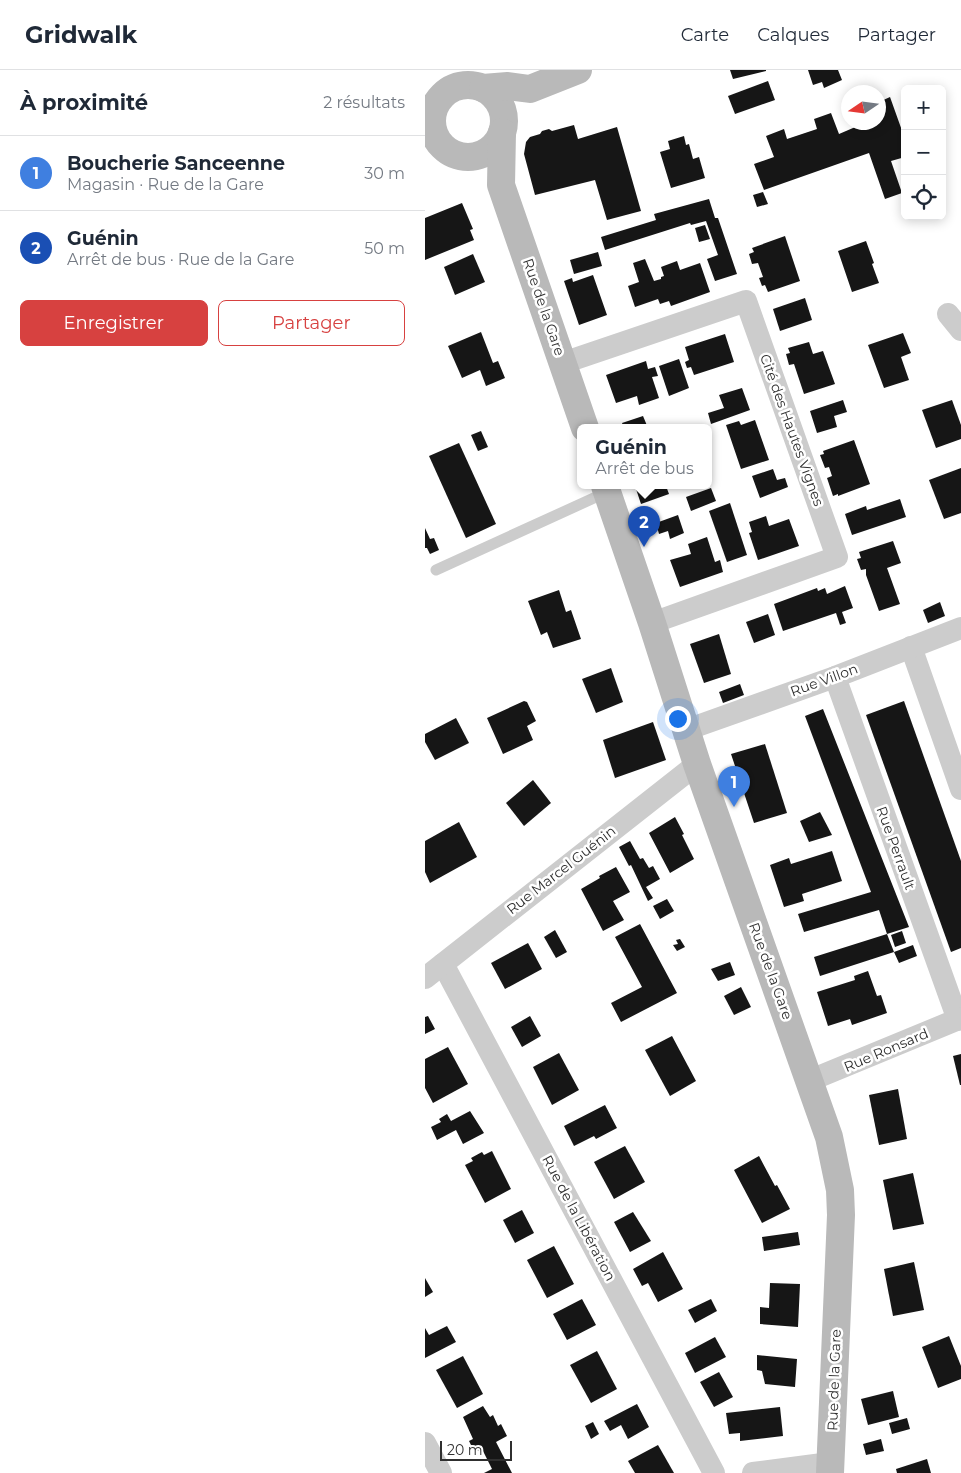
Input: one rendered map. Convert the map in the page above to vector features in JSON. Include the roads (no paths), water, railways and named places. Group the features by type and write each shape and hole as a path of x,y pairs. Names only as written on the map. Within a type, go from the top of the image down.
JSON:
{"street":[{"path":"501,185 483,177 439,146 433,132 432,120 437,96 474,81 530,89 578,70"},
{"path":"474,81 493,94 499,103 503,113 503,128"},
{"path":"439,146 466,157 478,155 488,150 497,142 503,128 530,89"},
{"name":"Rue de la Gare","path":"503,128 501,185 584,424"},
{"name":"Cité des Hautes Vignes","path":"563,363 746,301 837,556 652,623"},
{"name":"Rue de la Gare","path":"606,489 652,623 697,764 811,1080 829,1137 840,1190 841,1214 830,1468"},
{"name":"Rue Villon","path":"686,730 835,677 961,628"},
{"path":"911,647 961,789"},
{"name":"Rue Perrault","path":"835,677 959,1019"},
{"name":"Rue Marcel Guénin","path":"425,978 697,764"},
{"name":"Rue de la Libération","path":"443,964 714,1473"},
{"name":"Rue Ronsard","path":"811,1080 959,1019"},
{"path":"425,1443 441,1473"},
{"path":"753,1473 830,1468"}],"lane":[{"path":"436,570 606,489"}],"place":[{"name":"Guénin","path":"644,547"},
{"name":"Boucherie Sanceenne","path":"734,807"}]}
